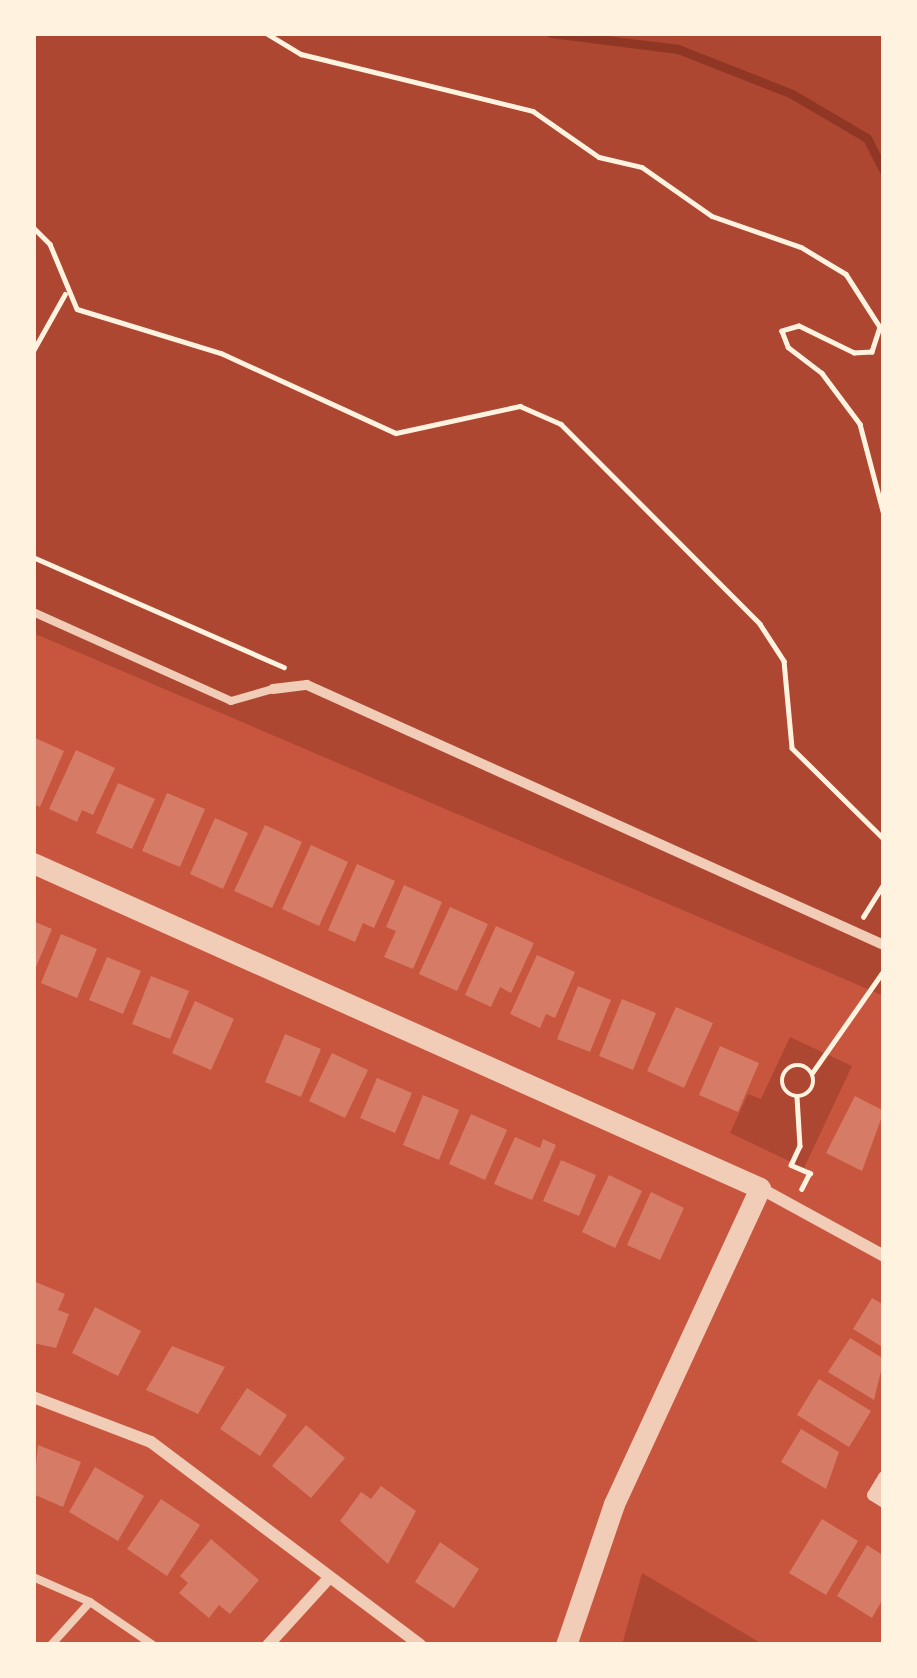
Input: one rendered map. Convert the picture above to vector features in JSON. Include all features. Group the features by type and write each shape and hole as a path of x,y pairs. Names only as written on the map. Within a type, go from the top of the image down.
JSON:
{"street":[{"path":"273,689 308,685 884,945"},
{"path":"33,863 760,1188 884,1256"},
{"path":"566,1645 614,1504 760,1188"},
{"path":"33,1397 151,1442 420,1645"},
{"path":"884,1477 873,1495 884,1502"},
{"path":"268,1645 329,1578"}],"lane":[{"path":"33,612 231,701 273,689"},
{"path":"33,1577 90,1602 153,1645"},
{"path":"51,1645 90,1602"}],"path":[{"path":"266,33 301,54 533,111 599,157 642,167 712,216 801,247 846,274 880,327 872,352 854,353 799,326 782,331 788,347 822,374 860,424 884,515"},
{"path":"33,227 50,244 65,294 77,309 221,353 396,433 520,406 560,424 760,624 784,661 792,748 884,839"},
{"path":"33,351 65,294"},
{"path":"33,557 308,685"},
{"path":"854,932 884,883"},
{"path":"797,1097 813,1088 812,1073 884,970"},
{"path":"794,1206 810,1173 791,1165 800,1146 797,1097 784,1087 786,1072 799,1066 812,1073"}],"shaded area":[{"path":"33,33 884,33 884,996 33,633"},
{"path":"790,1037 852,1066 804,1168 730,1133 748,1094 761,1099"},
{"path":"642,1573 764,1645 622,1645"}],"building":[{"path":"33,737 64,751 40,807 33,804"},
{"path":"76,750 115,768 93,815 82,810 77,822 49,809"},
{"path":"118,783 155,799 132,849 96,833"},
{"path":"167,793 205,809 180,867 142,851"},
{"path":"215,818 248,833 223,889 190,874"},
{"path":"265,825 302,842 272,908 234,891"},
{"path":"311,845 348,862 319,926 282,909"},
{"path":"357,864 395,881 374,928 363,923 355,942 328,930"},
{"path":"404,885 442,902 413,969 384,957 396,931 386,927"},
{"path":"450,907 488,924 457,991 419,974"},
{"path":"33,921 52,929 33,974"},
{"path":"496,926 534,943 511,993 500,987 491,1007 465,995"},
{"path":"61,934 97,949 77,998 41,983"},
{"path":"537,955 575,972 555,1018 546,1014 540,1028 510,1014"},
{"path":"107,957 141,971 123,1014 89,1000"},
{"path":"151,976 189,991 170,1039 132,1024"},
{"path":"578,986 611,1000 590,1052 557,1039"},
{"path":"622,999 656,1013 633,1070 599,1056"},
{"path":"195,1001 234,1019 211,1070 172,1053"},
{"path":"676,1007 713,1023 684,1088 647,1071"},
{"path":"285,1034 321,1049 301,1097 265,1082"},
{"path":"720,1046 759,1063 738,1112 699,1095"},
{"path":"332,1053 368,1070 345,1118 309,1101"},
{"path":"377,1078 412,1093 395,1133 360,1118"},
{"path":"423,1095 459,1110 439,1160 403,1145"},
{"path":"855,1096 884,1111 862,1171 826,1153"},
{"path":"471,1114 507,1130 485,1180 449,1164"},
{"path":"515,1137 540,1148 543,1139 556,1145 532,1200 494,1184"},
{"path":"561,1160 596,1175 579,1216 543,1201"},
{"path":"609,1175 642,1191 615,1248 582,1232"},
{"path":"651,1192 684,1208 660,1260 627,1245"},
{"path":"33,1281 65,1294 58,1310 69,1314 56,1348 33,1343"},
{"path":"872,1298 884,1305 884,1348 853,1329"},
{"path":"95,1307 141,1331 118,1376 72,1353"},
{"path":"850,1338 884,1359 874,1400 828,1372"},
{"path":"172,1346 225,1367 198,1414 146,1390"},
{"path":"819,1379 871,1411 849,1447 797,1415"},
{"path":"247,1388 287,1415 260,1456 220,1429"},
{"path":"306,1425 345,1458 311,1498 272,1466"},
{"path":"801,1429 839,1452 826,1489 781,1462"},
{"path":"38,1445 81,1462 63,1507 33,1494"},
{"path":"95,1467 144,1496 118,1541 69,1512"},
{"path":"381,1486 416,1511 388,1564 340,1521 361,1492 371,1499"},
{"path":"161,1499 200,1525 167,1576 127,1549"},
{"path":"822,1519 858,1541 826,1595 789,1573"},
{"path":"211,1539 259,1580 230,1614 219,1605 209,1618 179,1593 188,1583 180,1576"},
{"path":"440,1542 479,1569 454,1608 415,1582"},
{"path":"867,1545 884,1556 884,1597 872,1618 837,1596"}],"waterway":[{"path":"551,33 678,49 792,94 867,138 884,171"}]}
